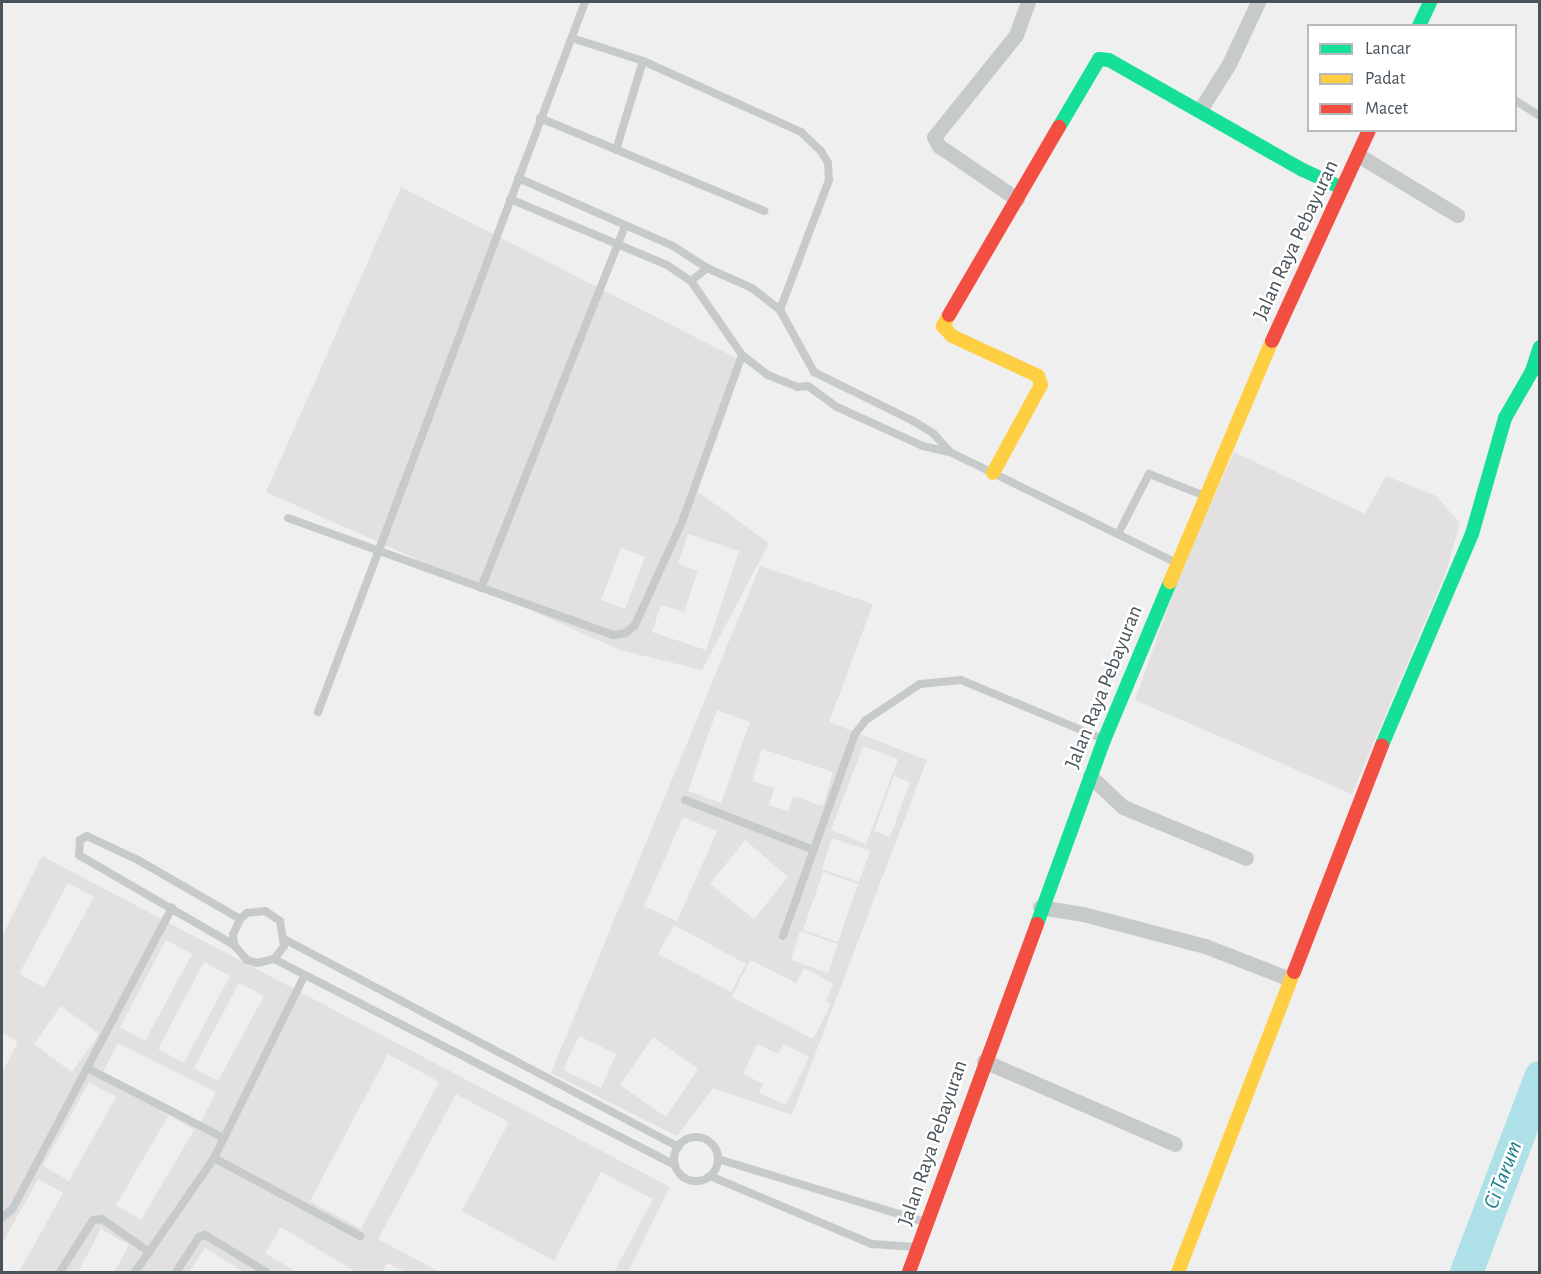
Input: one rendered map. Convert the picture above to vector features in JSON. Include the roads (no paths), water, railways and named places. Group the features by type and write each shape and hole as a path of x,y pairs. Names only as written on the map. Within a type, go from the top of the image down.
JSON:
{"street":[{"path":"1017,199 939,146 934,136 1016,35 1028,2"},
{"path":"1200,110 1229,64 1258,2"},
{"path":"1420,24 1430,2"},
{"path":"993,473 1041,385 1032,371 952,336 943,326 1099,59 1109,60 1303,170 1342,188"},
{"name":"Jalan Raya Pebayuran","path":"909,1272 1040,907 1104,740 1280,323 1368,132"},
{"path":"1358,155 1457,215"},
{"path":"1178,1272 1373,767 1472,534 1505,418 1532,371 1539,348"},
{"path":"1090,776 1123,807 1246,858"},
{"path":"1040,907 1083,914 1205,946 1290,979"},
{"path":"984,1061 1175,1144"}],"lane":[{"path":"318,712 585,2"},
{"path":"572,38 643,61 801,132 828,163 829,180 780,310"},
{"path":"616,150 643,61"},
{"path":"1517,102 1539,116"},
{"path":"540,118 764,211"},
{"path":"518,178 673,246 707,268 736,278 780,310 814,372 913,421 933,433 950,452"},
{"path":"510,199 617,246 667,265 691,281 742,355 768,375 798,387 808,386 837,407 922,446 950,452 1178,563"},
{"path":"482,588 625,225"},
{"path":"691,281 707,268"},
{"path":"288,518 613,635 626,633 635,625 682,522 742,355"},
{"path":"808,386 814,372"},
{"path":"1118,534 1149,474 1207,497"},
{"path":"783,936 846,753 860,726 920,684 961,680 1104,740"},
{"path":"686,800 814,850"},
{"path":"240,919 138,860 87,836 80,840 79,855 234,945 247,960 257,963 274,958 675,1165 689,1180 710,1176 872,1244 918,1247"},
{"path":"2,1218 13,1208 89,1069 172,909"},
{"path":"234,945 235,927 240,919 256,910 273,914 284,929 284,939 274,958"},
{"path":"284,939 678,1147"},
{"path":"135,1272 214,1158 305,975"},
{"path":"89,1069 224,1138"},
{"path":"675,1165 678,1147 692,1137 702,1138 712,1144 718,1159 710,1176"},
{"path":"214,1158 360,1236"},
{"path":"718,1159 928,1223"},
{"path":"60,1272 93,1220 102,1219 149,1252"},
{"path":"176,1272 199,1237 205,1235 266,1272"}],"waterway":[{"name":"Ci Tarum","path":"1466,1272 1540,1077"}]}
